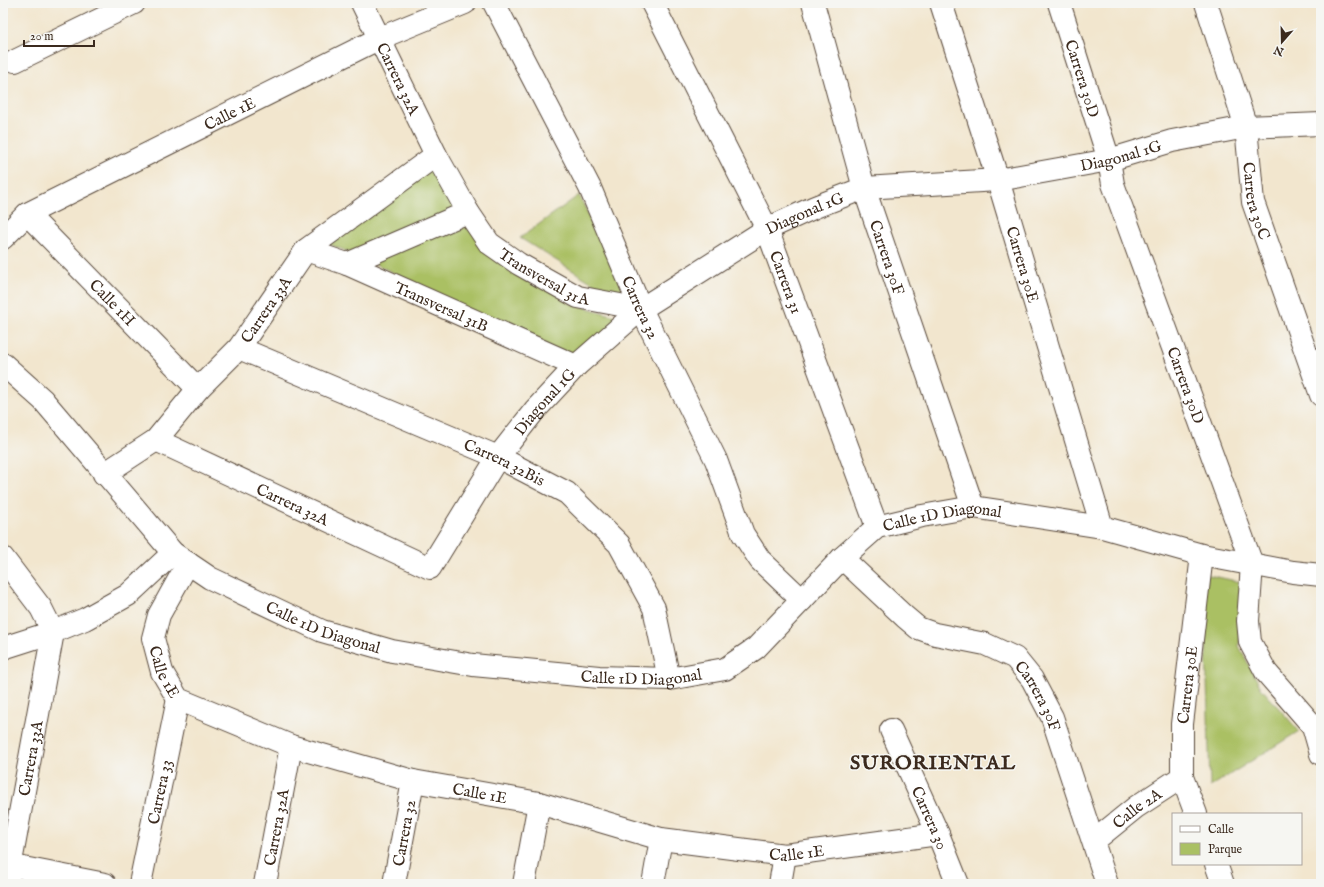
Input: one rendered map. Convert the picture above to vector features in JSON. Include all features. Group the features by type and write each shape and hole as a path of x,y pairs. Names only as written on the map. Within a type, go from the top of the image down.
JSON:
{"street":[{"path":"15,61 134,3"},
{"name":"Carrera 32A","path":"362,3 436,155"},
{"name":"Calle 1E","path":"3,238 27,214 380,38 465,3"},
{"name":"Carrera 32","path":"494,3 590,188 641,309 716,460 743,534 760,560 802,600"},
{"name":"Carrera 31","path":"652,3 767,229 876,527"},
{"name":"Carrera 30F","path":"812,3 864,188 973,507"},
{"name":"Carrera 30E","path":"941,3 998,180 1102,527"},
{"name":"Carrera 30D","path":"1059,3 1109,160 1113,184 1252,564 1248,621 1250,642 1266,672 1313,726 1321,754"},
{"name":"Carrera 30C","path":"1206,3 1246,127 1253,202 1321,394"},
{"name":"Diagonal 1G","path":"430,568 498,457 535,410 576,366 641,309 767,229 815,207 864,188 998,180 1109,160 1172,141 1246,127 1321,124"},
{"name":"Transversal 31A","path":"436,155 468,212 489,243 525,268 578,297 641,309"},
{"name":"Carrera 33A","path":"104,474 156,440 198,389 240,348 306,250 436,155"},
{"path":"347,264 468,212"},
{"name":"Calle 1H","path":"27,214 198,389"},
{"name":"Transversal 31B","path":"306,250 347,264 576,366"},
{"name":"Carrera 32Bis","path":"240,348 498,457 567,493 619,544 654,608 669,679"},
{"name":"Calle 1D Diagonal","path":"3,364 43,400 104,474 180,558 210,578 322,631 392,651 473,665 599,677 669,679 725,669 756,648 842,558 876,527 922,516 973,507 1102,527 1202,555 1321,575"},
{"name":"Carrera 32A","path":"156,440 430,568"},
{"name":"Carrera 30E","path":"1196,813 1182,777 1182,724 1202,555"},
{"path":"3,558 41,608 53,632"},
{"path":"3,648 53,632 85,619 128,595 180,558"},
{"name":"Calle 1E","path":"180,558 159,615 153,638 162,672 178,699 291,746 413,782 539,803 661,839 785,855 938,834"},
{"name":"Carrera 30F","path":"842,558 918,628 935,634 985,644 1015,658 1032,679 1052,717 1108,884"},
{"name":"Carrera 33A","path":"7,871 53,632"},
{"name":"Carrera 33","path":"140,884 178,699"},
{"name":"Carrera 30","path":"891,730 938,834 958,884"},
{"name":"Carrera 32A","path":"265,884 291,746"},
{"name":"Calle 2A","path":"1094,841 1136,807 1182,777"},
{"name":"Carrera 32","path":"394,884 413,782"},
{"path":"524,884 539,803"},
{"path":"653,884 661,839"},
{"path":"780,884 785,855"},
{"path":"1216,865 1223,884"},
{"path":"7,871 105,884"}],"green space":[{"path":"433,165 485,249 570,303 628,320 580,364 361,257 326,243"},
{"path":"579,195 633,308 520,238"},
{"path":"1204,574 1245,583 1239,646 1261,688 1299,731 1210,787"}],"district":[{"name":"SURORIENTAL","path":"933,762"}]}
